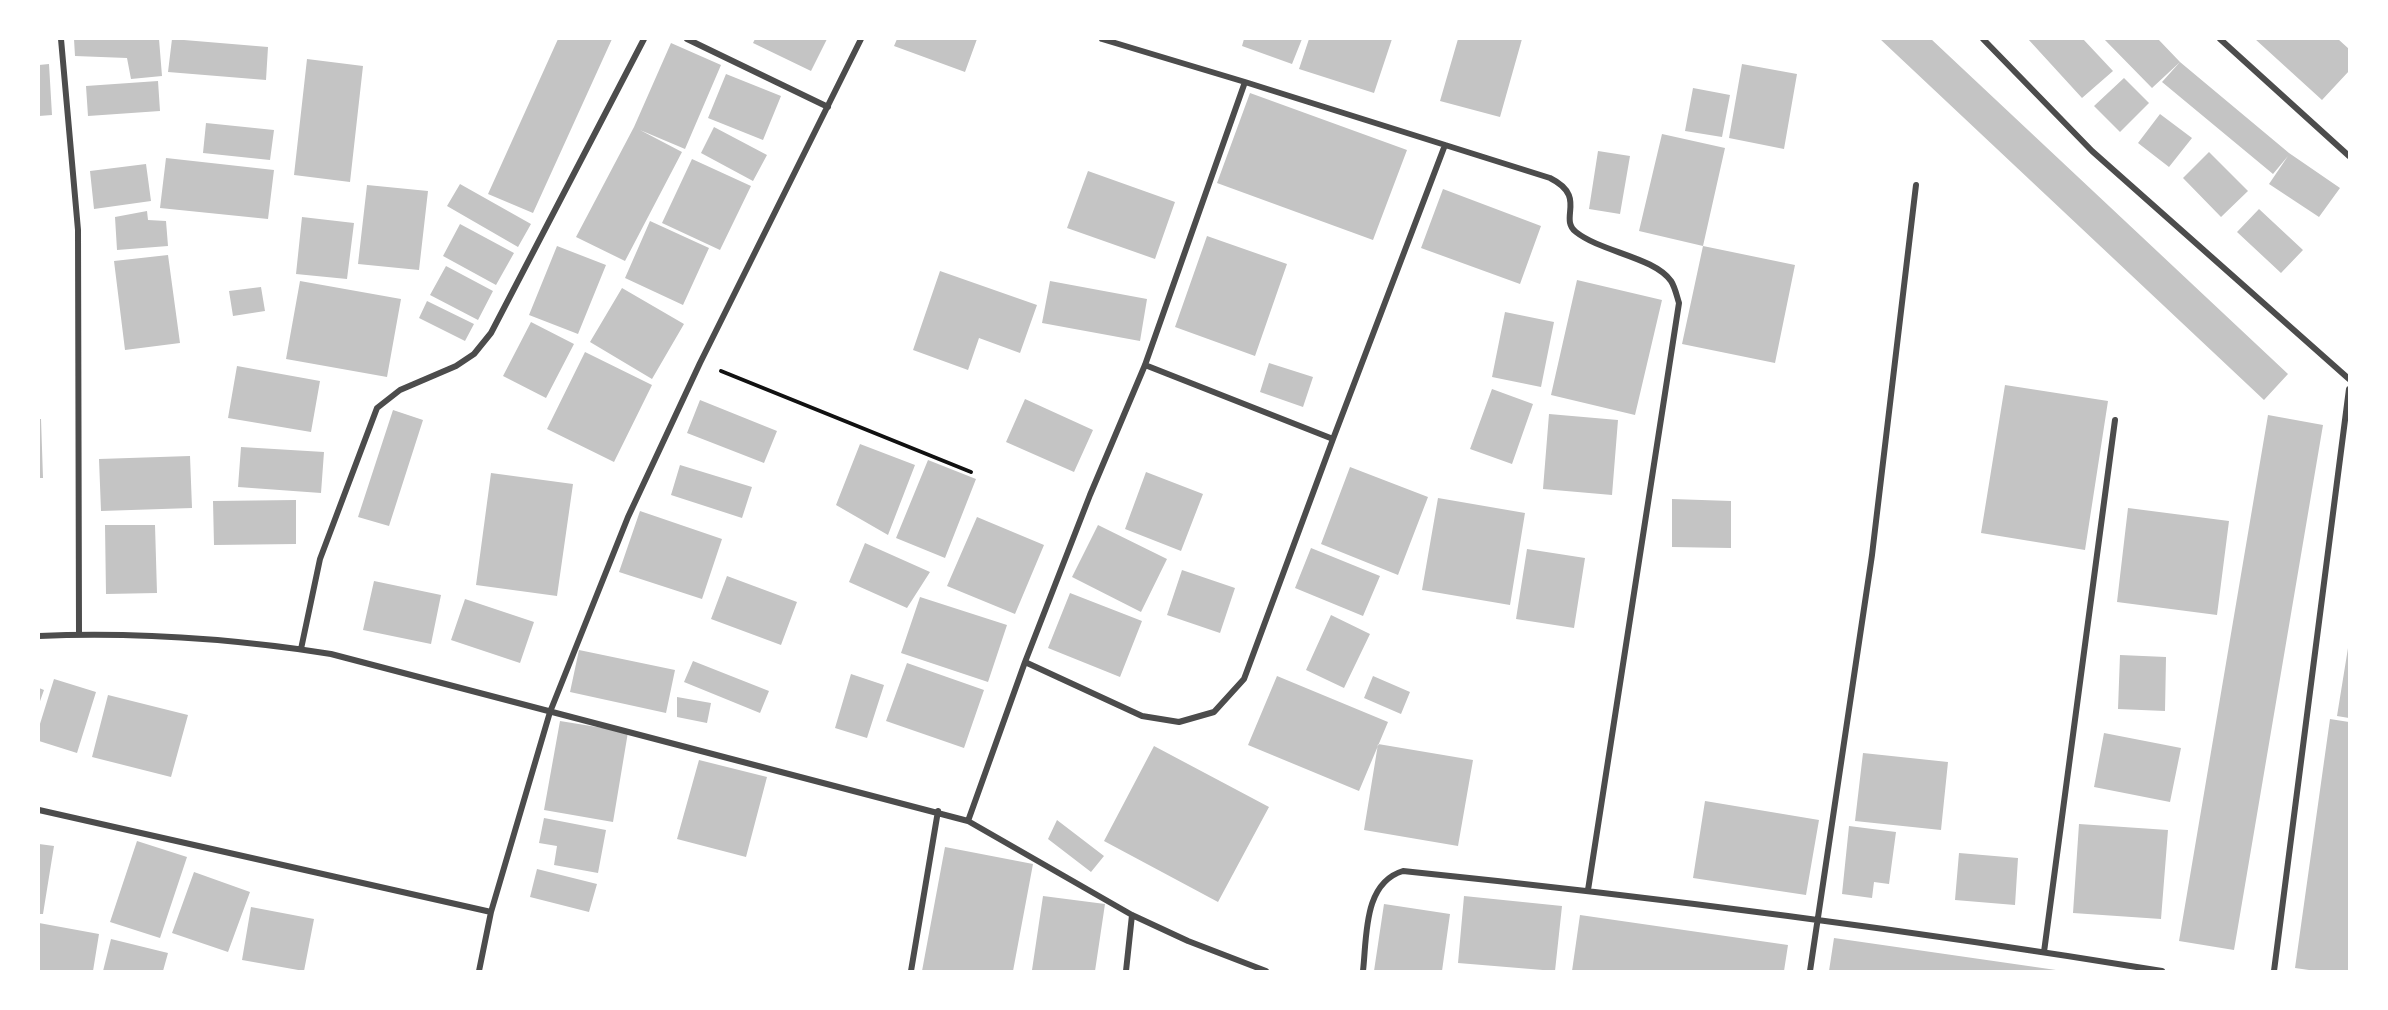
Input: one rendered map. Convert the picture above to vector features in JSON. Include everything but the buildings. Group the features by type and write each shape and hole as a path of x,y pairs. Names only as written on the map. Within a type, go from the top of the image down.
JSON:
{"street":[{"path":"61,39 78,230 79,634"},
{"path":"301,649 320,559 377,408 400,390 456,366 474,354 491,333 644,39"},
{"path":"687,39 828,107"},
{"path":"479,971 491,912 550,712 628,517 700,363 861,39"},
{"path":"1102,39 1550,178 1563,185 1569,194 1570,224 1574,231 1592,242 1659,269 1672,282 1679,303 1588,890"},
{"path":"1983,39 2092,151 2349,379"},
{"path":"2220,39 2349,156"},
{"path":"968,821 1024,662 1090,495 1145,365 1245,82"},
{"path":"1024,662 1142,716 1179,722 1214,712 1244,679 1445,145"},
{"path":"1810,971 1872,555 1916,185"},
{"path":"1145,365 1333,439"},
{"path":"2274,971 2349,389"},
{"path":"2044,952 2115,420"},
{"path":"39,636 79,634 178,637 274,644 331,654 938,811 968,821 1132,915 1188,941 1266,971"},
{"path":"39,810 491,912"},
{"path":"911,971 938,811"},
{"path":"1363,971 1370,908 1377,890 1391,874 1403,871 1588,890 2044,952 2162,971"},
{"path":"1126,971 1132,915"}],"path":[{"path":"700,363 971,472"}]}
